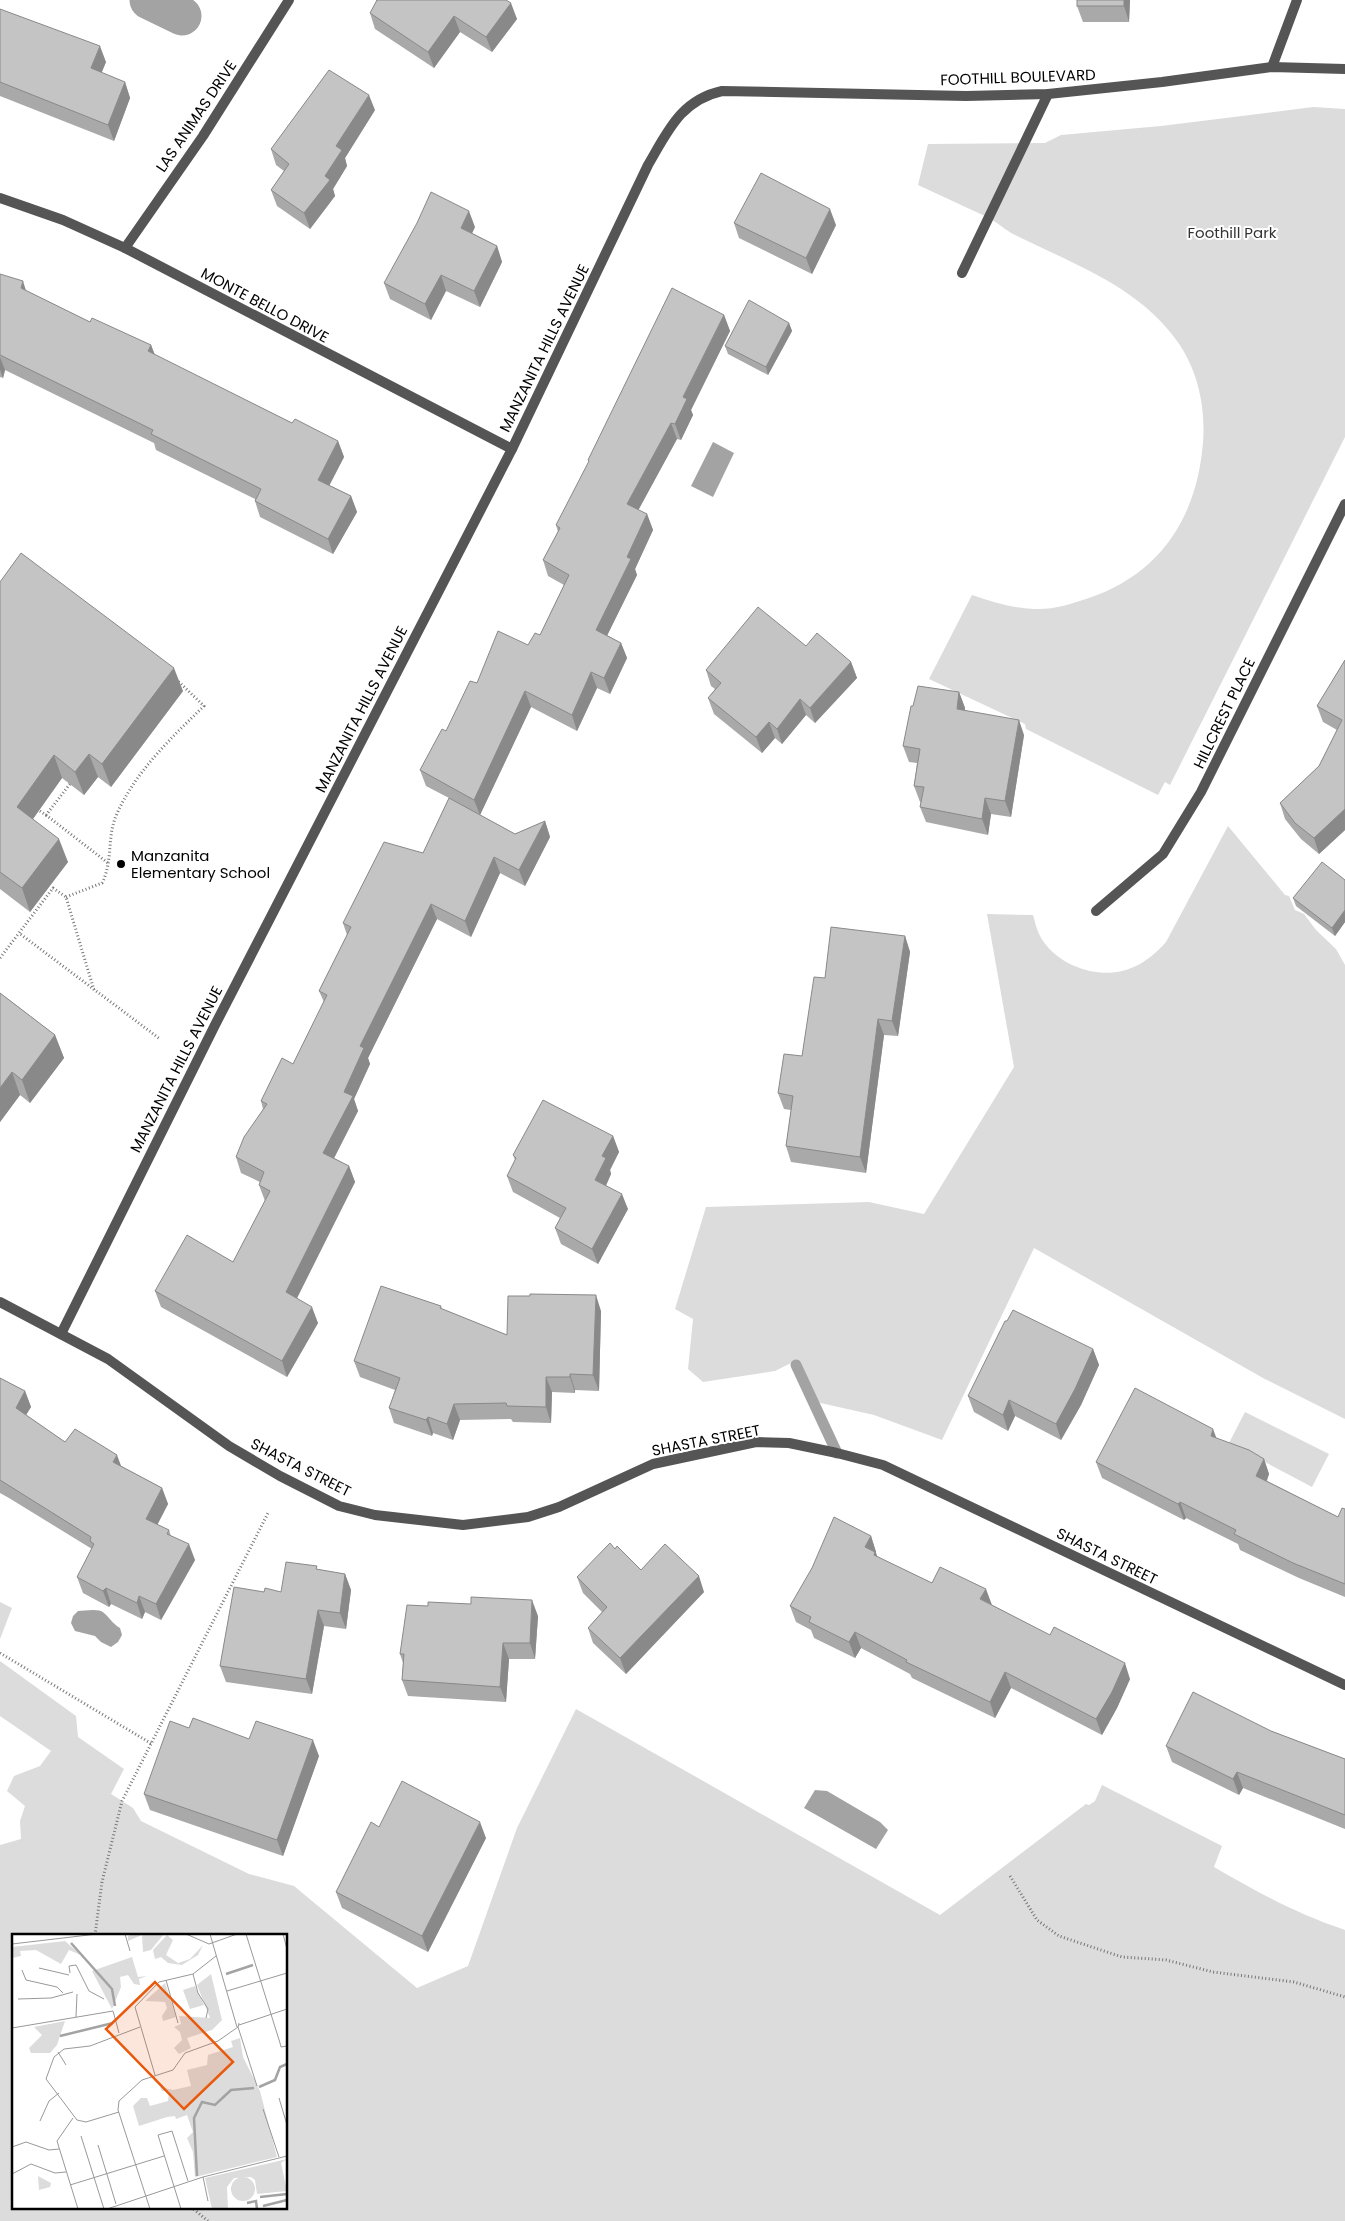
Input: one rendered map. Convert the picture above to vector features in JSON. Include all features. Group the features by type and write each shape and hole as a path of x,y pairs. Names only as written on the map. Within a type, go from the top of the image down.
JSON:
{"street":[{"name":"LAS ANIMAS DRIVE","path":"125,248 203,136 289,0"},
{"path":"1272,67 1297,0"},
{"name":"FOOTHILL BOULEVARD","path":"694,102 712,93 734,90 966,96 1048,94 1162,82 1272,67 1345,69"},
{"path":"962,273 1048,94"},
{"name":"MANZANITA HILLS AVENUE","path":"61,1334 219,1016 512,449 648,165 675,121 694,102"},
{"name":"MONTE BELLO DRIVE","path":"0,198 64,220 125,248 512,449"},
{"name":"HILLCREST PLACE","path":"1096,911 1163,854 1187,816 1201,792 1345,504"},
{"name":"SHASTA STREET","path":"0,1302 108,1359 229,1446 280,1476 339,1506 405,1520 462,1525 528,1517 559,1507 653,1464 756,1442 789,1443 837,1452 883,1465 1345,1685"}],"path":[{"path":"66,897 102,883 108,863 113,826 128,795 160,750 204,706 187,688 172,676"},
{"path":"46,816 70,784"},
{"path":"31,804 108,863"},
{"path":"0,958 53,888 66,897 94,990"},
{"path":"19,933 160,1039"},
{"path":"95,1934 102,1882 122,1801 268,1514"},
{"path":"0,1653 152,1744"},
{"path":"1010,1876 1037,1920 1059,1936 1122,1957 1166,1960 1213,1972 1294,1982 1345,1997"},
{"path":"192,2208 208,2221"}],"green space":[{"name":"Foothill Park","path":"1313,107 1345,109 1345,437 1170,785 1165,782 1158,795 1026,729 1025,724 929,679 972,595 1018,607 1055,608 1089,598 1113,588 1153,560 1168,543 1181,523 1191,501 1198,477 1202,452 1202,409 1200,394 1191,366 1177,341 1161,322 1124,291 1103,278 1015,235 987,217 918,185 928,144 1045,143 1061,135 1161,126"},
{"path":"1228,826 1285,895 1289,896 1295,910 1304,914 1316,930 1336,949 1345,965 1345,1419 1263,1378 1034,1248 942,1440 874,1415 816,1402 797,1360 775,1371 703,1382 688,1369 693,1319 675,1309 706,1207 869,1202 924,1214 1014,1067 987,914 1033,915 1038,932 1045,943 1057,956 1072,965 1086,970 1111,973 1135,967 1146,961 1166,942"},
{"path":"1245,1412 1329,1454 1312,1487 1229,1443"},
{"path":"0,1602 12,1608 0,1639"},
{"path":"0,1661 76,1716 78,1737 124,1769 111,1794 133,1808 141,1821 249,1874 294,1886 417,1988 468,1966 517,1828 576,1709 940,1915 1086,1804 1089,1805 1095,1801 1102,1785 1222,1846 1214,1867 1278,1902 1310,1917 1345,1930 1345,2221 0,2221 0,1845 21,1839 20,1821 25,1806 7,1791 14,1776 40,1766 51,1751 0,1716"}],"shaded area":[{"path":"713,442 734,453 713,497 691,486"},
{"path":"78,1611 102,1611 120,1628 122,1635 118,1642 111,1647 101,1642 95,1636 75,1631 71,1623 73,1616"},
{"path":"815,1790 827,1791 880,1822 888,1830 876,1849 804,1808"}],"building":[{"path":"377,0 506,0 511,3 486,37 454,16 428,52 370,13"},
{"path":"1077,0 1124,0 1124,6 1077,6"},
{"path":"0,9 100,46 91,68 125,82 108,125 0,82"},
{"path":"329,70 369,95 336,146 342,150 325,176 330,180 304,213 271,190 289,164 271,149"},
{"path":"761,173 830,209 806,258 734,223"},
{"path":"431,192 469,211 461,228 497,246 474,291 441,275 425,304 384,283 417,223"},
{"path":"0,274 23,281 21,288 90,322 92,318 151,345 148,351 292,423 295,419 338,441 318,480 351,496 328,539 255,501 261,489 151,434 153,430 0,355"},
{"path":"672,288 724,315 683,397 687,399 675,424 671,423 627,504 647,514 627,557 631,559 596,630 621,643 604,678 591,672 572,715 525,691 474,800 420,770 442,729 446,731 470,681 477,683 498,631 528,645 535,633 540,635 569,575 543,560 560,528 556,525 589,461"},
{"path":"749,300 789,323 766,367 725,346"},
{"path":"21,553 174,668 102,764 89,754 75,772 54,755 17,807 59,839 22,888 0,872 0,582"},
{"path":"758,607 806,646 817,633 851,662 810,708 800,699 777,729 769,722 756,737 708,698 721,683 706,670"},
{"path":"1345,660 1345,809 1314,838 1295,823 1280,803 1319,766 1342,720 1317,706"},
{"path":"918,686 959,692 957,709 1019,720 1005,801 985,798 982,819 920,807 924,787 914,786 920,749 903,746 911,706 913,706"},
{"path":"449,798 515,834 545,821 519,870 494,857 465,921 431,904 360,1046 364,1048 344,1092 353,1096 323,1153 349,1166 286,1292 312,1307 282,1361 155,1291 187,1235 233,1262 270,1191 259,1185 264,1172 236,1157 244,1137 267,1104 261,1101 282,1058 293,1064 327,995 319,991 351,927 343,923 384,842 423,853"},
{"path":"1322,862 1345,880 1345,910 1332,928 1293,898"},
{"path":"831,927 905,936 892,1021 878,1019 860,1157 786,1146 793,1096 778,1093 784,1054 802,1056 814,977 825,978"},
{"path":"0,993 55,1035 22,1080 12,1072 0,1088"},
{"path":"543,1100 613,1136 602,1156 606,1158 595,1180 622,1194 592,1249 555,1228 566,1208 507,1176 516,1158 513,1155"},
{"path":"381,1286 441,1306 440,1308 507,1335 508,1296 530,1296 530,1294 596,1295 593,1375 570,1374 570,1377 546,1377 546,1407 507,1406 506,1403 454,1404 447,1424 428,1417 426,1420 389,1408 400,1378 354,1361"},
{"path":"1013,1310 1093,1349 1075,1389 1056,1424 1009,1400 1003,1415 968,1396 1005,1321 1007,1321"},
{"path":"0,1378 25,1391 16,1408 65,1442 75,1429 117,1455 113,1462 162,1488 146,1519 169,1530 167,1534 189,1544 156,1604 139,1596 137,1603 106,1588 103,1591 77,1577 94,1544 90,1541 91,1537 0,1480"},
{"path":"1135,1388 1213,1429 1211,1436 1249,1450 1264,1459 1256,1476 1338,1517 1342,1508 1345,1509 1345,1584 1293,1563 1234,1534 1236,1530 1180,1502 1178,1504 1096,1462"},
{"path":"834,1517 871,1536 865,1547 875,1552 874,1555 932,1583 940,1567 986,1589 980,1599 1050,1635 1054,1627 1125,1663 1112,1692 1096,1719 1005,1672 990,1702 906,1662 907,1660 855,1632 849,1642 809,1622 811,1617 790,1606 812,1568"},
{"path":"610,1543 615,1549 617,1546 641,1570 665,1544 699,1576 620,1658 588,1628 607,1607 577,1577"},
{"path":"286,1562 317,1566 316,1569 345,1574 340,1613 318,1610 306,1679 220,1666 234,1587 264,1592 265,1588 281,1592"},
{"path":"471,1597 532,1600 530,1643 503,1643 500,1687 402,1680 404,1654 400,1654 407,1605 428,1606 428,1602 471,1604"},
{"path":"1193,1692 1271,1731 1345,1759 1345,1815 1237,1772 1233,1779 1166,1746"},
{"path":"193,1718 249,1739 256,1721 313,1740 277,1840 144,1794 170,1721 189,1728"},
{"path":"402,1781 480,1822 422,1936 336,1892 371,1822 379,1827"}],"waterway":[{"path":"149,0 182,16"},
{"path":"796,1365 837,1453"}],"place":[{"name":"Manzanita Elementary School","path":"121,864"}]}
